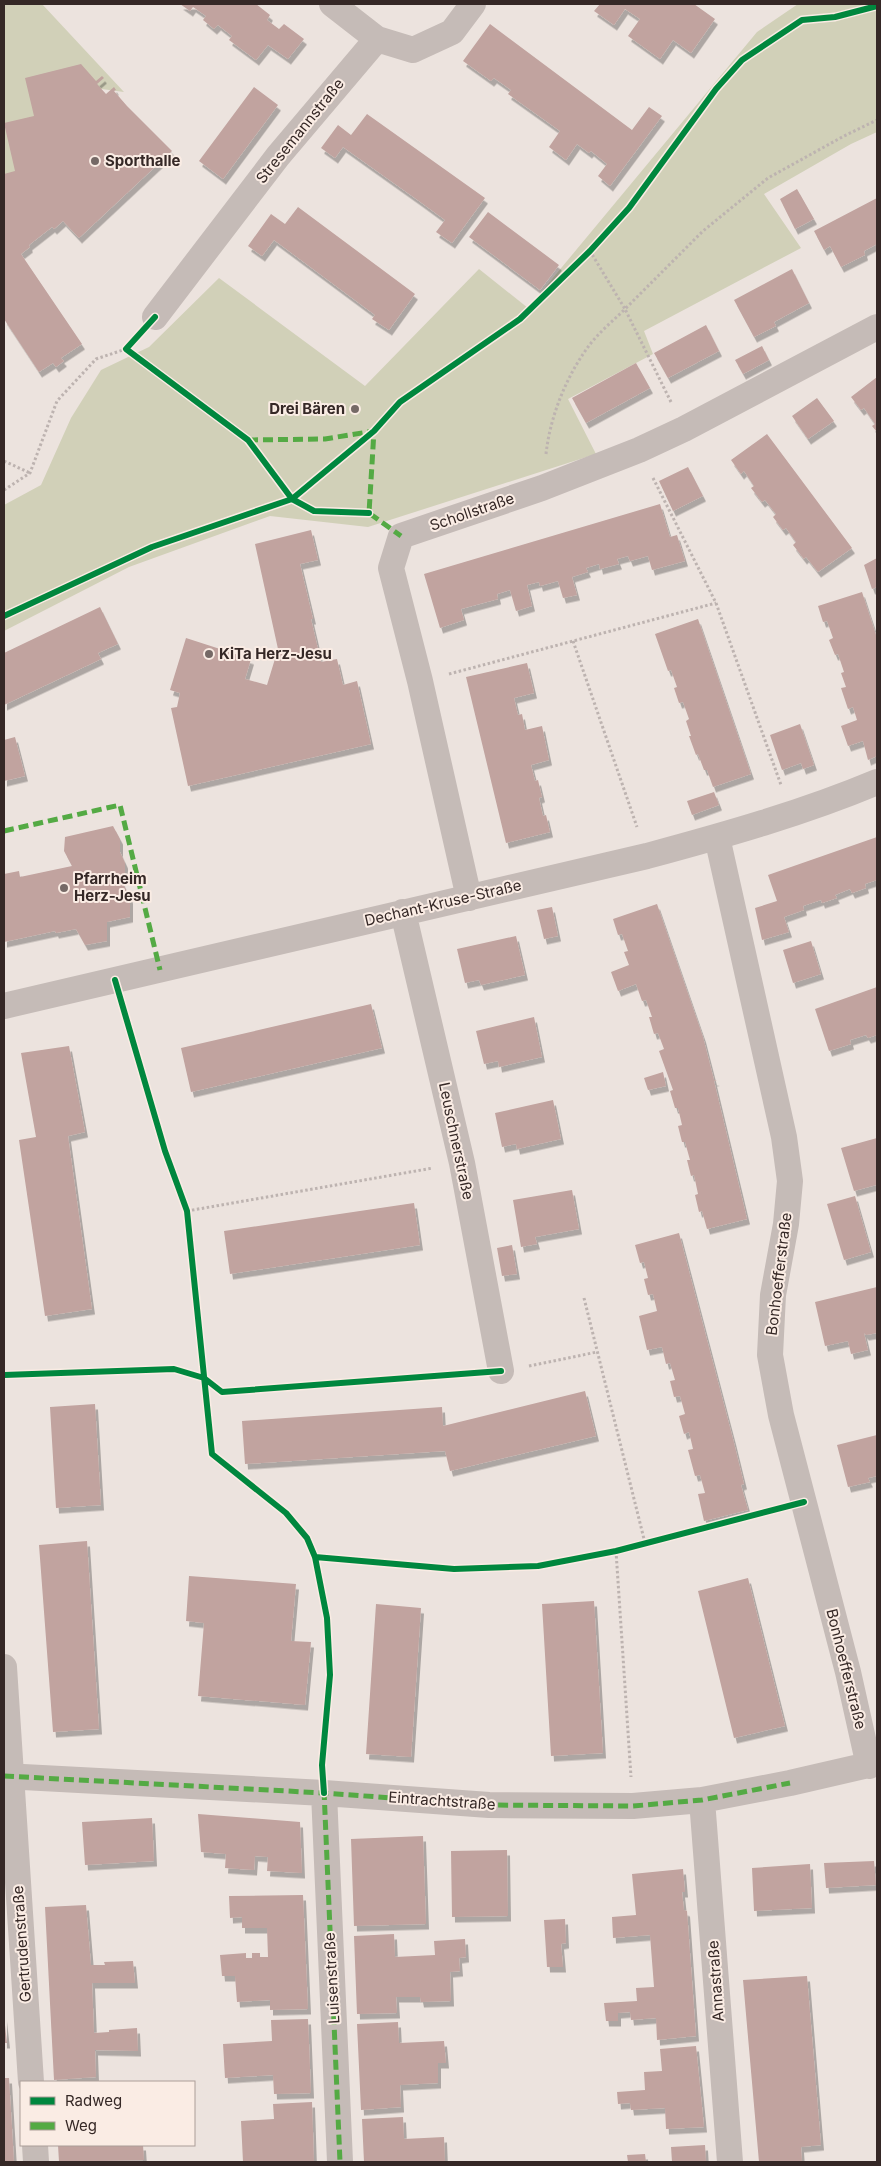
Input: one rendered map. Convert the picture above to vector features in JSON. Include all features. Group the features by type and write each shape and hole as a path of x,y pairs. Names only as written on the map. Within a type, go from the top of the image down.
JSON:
{"street":[{"path":"332,4 377,39 413,50 452,32 473,4"},
{"name":"Stresemannstraße","path":"155,317 278,156 377,39"},
{"name":"Schollstraße","path":"469,898 420,681 391,568 401,536 542,488 639,450 684,429 877,327"},
{"name":"Dechant-Kruse-Straße","path":"4,1006 647,856 792,814 877,782"},
{"name":"Bonhoefferstraße","path":"717,837 782,1127 790,1181 786,1224 773,1295 770,1355 782,1415 873,1765"},
{"name":"Leuschnerstraße","path":"403,912 462,1163 501,1371"},
{"name":"Gertrudenstraße","path":"4,1667 7,1776 31,2081"},
{"name":"Eintrachtstraße","path":"7,1776 324,1793 488,1805 633,1806 702,1800 873,1765"},
{"name":"Luisenstraße","path":"324,1793 340,2162"},
{"name":"Annastraße","path":"702,1800 730,2162"},
{"path":"35,2146 36,2162"}],"path":[{"path":"542,488 548,437 565,387 588,347 703,231 768,178 877,120"},
{"path":"584,243 625,308 684,429"},
{"path":"4,490 30,473 57,401 96,359 126,348"},
{"path":"639,450 716,602 792,814"},
{"path":"4,461 30,473"},
{"path":"420,681 716,602"},
{"path":"573,641 647,856"},
{"path":"187,1211 462,1163"},
{"path":"584,1298 646,1543"},
{"path":"501,1371 597,1352"},
{"path":"616,1551 633,1806"}],"green space":[{"path":"4,4 42,4 124,92 57,83 28,170 4,180"},
{"path":"798,4 877,4 877,132 851,144 764,194 801,248 644,331 653,354 568,399 596,454 368,527 270,516 129,567 4,631 4,505 41,485 71,418 101,370 149,347 219,278 365,386 479,269 528,308 757,32"}],"building":[{"path":"180,4 256,4 270,15 267,20 279,29 284,24 304,39 288,59 268,45 256,60 229,40 232,36 218,25 214,29 203,20 206,16 193,7 190,11"},
{"path":"600,4 694,4 715,19 691,53 673,40 660,59 628,36 640,19 625,9 614,25 594,11"},
{"path":"490,24 632,130 649,107 662,116 610,186 598,176 607,164 591,151 589,153 577,144 566,160 549,147 560,131 508,94 511,90 494,78 491,81 463,61"},
{"path":"81,64 96,81 102,76 104,78 97,84 106,94 114,87 116,90 114,91 127,106 172,151 79,238 63,221 29,245 30,247 21,254 82,344 61,358 64,361 56,367 53,363 39,372 4,319 4,174 15,171 4,123 34,116 25,78"},
{"path":"254,87 278,105 223,179 199,161"},
{"path":"367,114 485,198 452,243 436,232 445,220 419,201 343,147 335,158 321,148 338,125 351,135"},
{"path":"797,189 814,219 795,229 780,199"},
{"path":"877,198 877,244 864,251 865,255 841,267 830,246 824,250 814,231"},
{"path":"298,207 415,294 389,330 372,319 375,315 274,240 262,256 248,246 271,214 285,224"},
{"path":"488,212 559,265 540,290 469,237"},
{"path":"792,269 809,303 774,322 776,326 754,337 734,300"},
{"path":"706,325 719,351 668,378 654,353"},
{"path":"762,346 769,360 743,374 735,360"},
{"path":"636,363 650,388 586,423 572,398"},
{"path":"877,377 877,432 872,426 875,424 864,408 861,410 851,397"},
{"path":"817,398 834,421 808,439 792,416"},
{"path":"767,434 852,548 818,572 793,545 796,542 786,528 783,530 773,517 776,514 765,500 762,502 751,488 754,486 744,471 741,474 731,460"},
{"path":"688,467 703,496 673,511 659,481"},
{"path":"660,504 670,537 677,535 685,561 652,570 648,556 630,561 628,556 617,559 619,564 600,569 599,564 586,568 588,572 572,577 577,595 563,598 558,581 540,586 539,582 527,585 532,606 516,611 510,590 497,594 498,599 461,609 464,620 440,628 424,574"},
{"name":"KiTa Herz-Jesu","path":"311,530 318,560 300,564 321,662 337,659 343,685 357,681 371,744 188,786 171,708 177,707 180,693 170,690 186,638 251,659 245,679 267,685 278,649 255,544"},
{"path":"877,558 877,587 872,589 864,565"},
{"path":"862,592 877,638 877,756 868,760 863,741 848,746 841,726 857,720 853,707 848,709 841,688 846,687 841,673 844,672 838,654 835,655 829,640 833,638 827,621 823,622 818,606"},
{"path":"100,607 118,644 98,653 101,659 4,705 4,653"},
{"path":"698,619 751,774 713,787 707,770 704,770 698,754 696,755 686,721 689,719 683,702 679,703 674,688 677,687 671,670 668,671 655,634"},
{"path":"527,663 534,693 514,698 518,715 522,714 525,730 542,726 549,760 531,765 535,781 538,780 542,797 539,798 543,816 546,815 550,832 506,843 466,677"},
{"path":"800,724 814,765 803,769 801,763 782,770 770,735"},
{"path":"15,737 25,776 4,781 4,740"},
{"path":"714,792 719,805 692,815 687,801"},
{"name":"Pfarrheim Herz-Jesu","path":"113,826 120,839 120,852 125,863 125,876 120,877 130,898 130,917 107,922 107,941 85,945 76,929 56,933 55,931 4,942 4,874 19,871 20,877 72,866 64,851 65,837"},
{"path":"877,837 877,880 865,884 866,888 852,893 850,889 835,895 837,898 822,903 821,900 803,906 804,910 784,917 789,932 762,940 755,908 777,901 768,875"},
{"path":"657,904 703,1037 714,1080 717,1081 714,1081 747,1219 707,1229 702,1211 699,1212 695,1195 698,1194 694,1175 691,1176 687,1160 690,1160 685,1142 682,1142 678,1126 682,1125 678,1108 675,1108 670,1091 673,1090 659,1051 664,1049 658,1033 654,1034 649,1017 652,1017 646,1000 642,1001 636,984 618,991 611,972 629,965 624,952 628,951 622,934 618,935 613,919"},
{"path":"552,907 558,936 544,939 537,910"},
{"path":"516,936 525,975 481,985 479,980 465,983 457,949"},
{"path":"811,941 821,974 793,983 783,950"},
{"path":"877,987 877,1035 868,1038 866,1035 850,1040 851,1044 829,1051 815,1009"},
{"path":"371,1004 382,1048 191,1092 181,1048"},
{"path":"534,1017 542,1057 499,1067 498,1061 484,1064 476,1031"},
{"path":"69,1046 85,1132 68,1136 92,1309 45,1316 19,1140 36,1137 21,1053"},
{"path":"663,1072 666,1086 648,1090 644,1078"},
{"path":"553,1100 561,1139 517,1149 516,1144 502,1147 495,1113"},
{"path":"877,1138 876,1185 854,1191 841,1148"},
{"path":"572,1190 579,1229 535,1237 537,1244 521,1247 513,1200"},
{"path":"855,1196 871,1252 844,1260 827,1204"},
{"path":"414,1203 420,1245 230,1274 224,1231"},
{"path":"679,1233 733,1439 744,1484 741,1485 748,1510 704,1521 698,1494 705,1493 700,1475 695,1476 688,1450 693,1449 689,1432 684,1434 679,1416 685,1414 680,1396 674,1397 670,1381 675,1380 670,1363 666,1364 662,1347 647,1350 639,1316 657,1311 653,1294 648,1295 644,1279 648,1278 644,1262 640,1263 635,1245"},
{"path":"512,1245 517,1274 502,1276 497,1248"},
{"path":"877,1287 877,1333 866,1335 864,1333 868,1350 851,1354 848,1341 825,1346 815,1302"},
{"path":"585,1391 596,1436 450,1471 445,1451 245,1464 242,1421 442,1407 443,1426"},
{"path":"95,1404 101,1505 56,1508 50,1407"},
{"path":"877,1435 877,1476 868,1478 870,1482 848,1487 837,1445"},
{"path":"87,1541 99,1729 53,1732 39,1545"},
{"path":"189,1576 296,1584 291,1641 311,1642 305,1705 198,1696 204,1623 186,1621"},
{"path":"748,1578 785,1726 734,1738 698,1591"},
{"path":"594,1601 603,1753 551,1756 542,1604"},
{"path":"376,1604 421,1608 411,1757 366,1754"},
{"path":"198,1814 300,1822 302,1873 267,1871 268,1857 255,1856 254,1870 225,1868 226,1854 201,1852"},
{"path":"152,1818 154,1861 85,1865 82,1822"},
{"path":"423,1836 426,1924 354,1926 351,1839"},
{"path":"507,1850 508,1916 452,1917 451,1851"},
{"path":"874,1861 876,1885 826,1888 824,1863"},
{"path":"810,1864 812,1908 754,1911 752,1868"},
{"path":"683,1869 685,1892 682,1892 684,1910 687,1911 696,2036 657,2040 656,2018 631,2020 630,2012 618,2013 618,2021 606,2021 604,2003 637,2001 636,1988 654,1987 650,1935 613,1938 612,1917 636,1915 632,1874"},
{"path":"303,1895 308,2009 270,2010 270,2000 237,2002 235,1976 222,1976 220,1955 246,1953 246,1958 252,1958 252,1953 260,1953 260,1957 268,1957 267,1928 242,1928 242,1917 230,1918 229,1896"},
{"path":"86,1905 91,1965 105,1965 104,1962 133,1961 135,1983 92,1983 94,2033 137,2028 138,2051 95,2050 96,2077 54,2080 45,1907"},
{"path":"565,1919 566,1943 561,1944 563,1967 547,1967 544,1920"},
{"path":"394,1934 395,1957 435,1955 434,1941 465,1939 466,1957 459,1958 460,1971 450,1972 451,2001 421,2002 420,1997 396,1997 397,2013 357,2014 354,1936"},
{"path":"807,1976 821,2145 801,2147 802,2162 759,2162 743,1980"},
{"path":"4,2016 7,2043 4,2043"},
{"path":"308,2019 311,2093 274,2094 273,2075 225,2078 223,2044 272,2041 271,2020"},
{"path":"398,2022 399,2043 444,2041 446,2063 438,2063 438,2083 400,2085 401,2107 361,2110 357,2024"},
{"path":"696,2046 704,2127 666,2129 665,2108 631,2110 630,2103 618,2104 617,2092 645,2090 644,2072 662,2071 660,2049"},
{"path":"4,2078 9,2078 14,2162 4,2162"},
{"path":"312,2102 314,2162 243,2162 241,2121 274,2119 273,2104"},
{"path":"403,2117 404,2139 444,2137 445,2162 364,2162 362,2119"},
{"path":"705,2145 706,2162 672,2162 671,2147"},
{"path":"58,2146 143,2146 144,2160 59,2162"},
{"path":"645,2154 646,2162 628,2162 627,2155"}],"marked path":[{"path":"248,440 325,439 374,431 369,513 401,536"},
{"path":"4,831 120,805 160,970"},
{"path":"4,1776 324,1793 489,1805 633,1806 702,1800 790,1783"},
{"path":"324,1790 340,2162"}],"cycle path":[{"path":"4,616 152,547 292,499 374,431 400,402 520,319 590,251 629,208 716,89 742,60 802,20 835,17 877,6"},
{"path":"155,317 126,349 248,440 292,499 314,511 369,513"},
{"path":"115,980 165,1151 187,1211 212,1454 286,1513 307,1538 315,1557 327,1618 330,1675 322,1765 324,1793"},
{"path":"4,1375 174,1369 204,1378 222,1392 501,1371"},
{"path":"315,1557 454,1569 538,1566 616,1551 804,1502"}],"place":[{"name":"Sporthalle","path":"95,161"},
{"name":"Drei Bären","path":"355,409"},
{"name":"KiTa Herz-Jesu","path":"209,654"},
{"name":"Pfarrheim Herz-Jesu","path":"64,888"}]}
